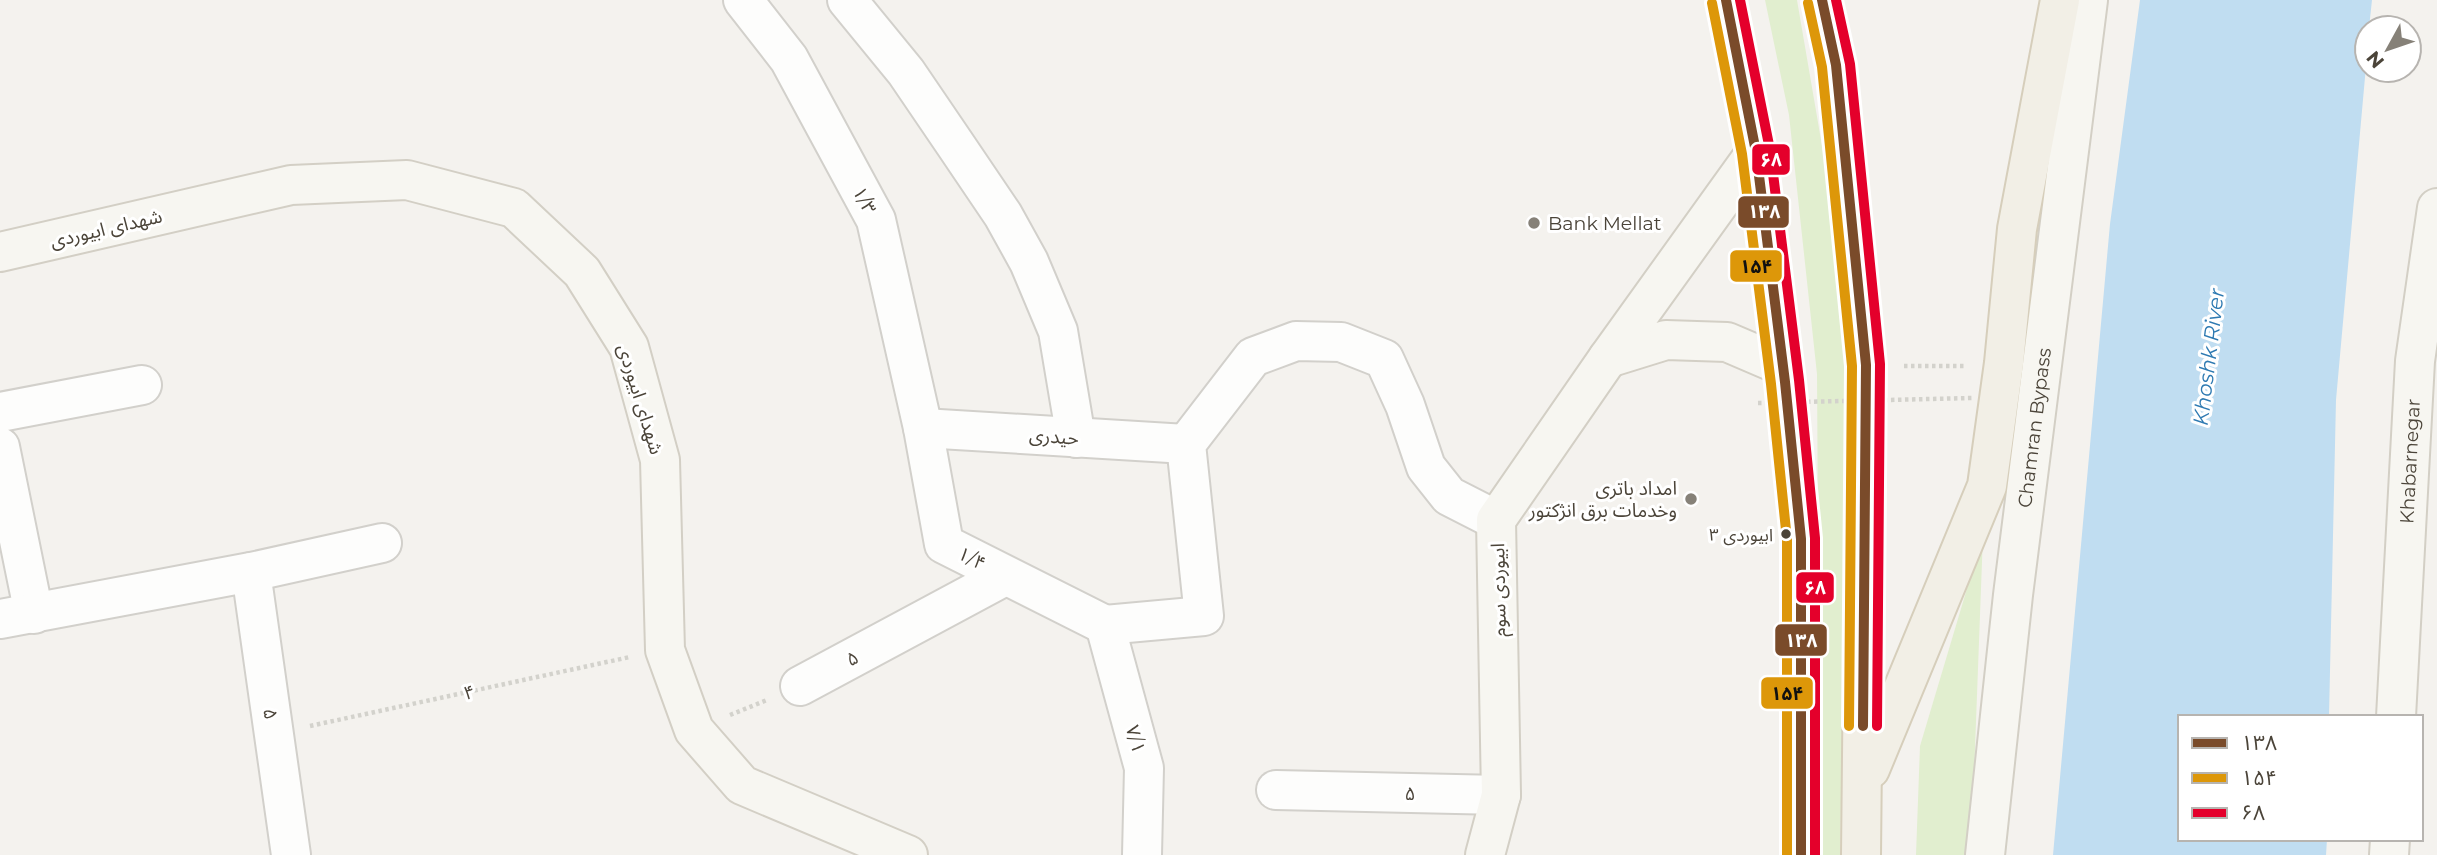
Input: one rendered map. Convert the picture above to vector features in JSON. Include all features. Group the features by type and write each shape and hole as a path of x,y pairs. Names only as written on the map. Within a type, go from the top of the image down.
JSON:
{"main road":[{"path":"1726,0 1756,152 1783,366 1801,539 1801,855"},
{"path":"1822,0 1836,65 1866,365 1861,855"},
{"path":"1862,787 1987,486 2004,363 2017,229 2060,0"}],"street":[{"name":"۱/۳","path":"743,0 789,59 876,220 923,428"},
{"path":"847,0 906,72 1003,215 1029,262 1058,331 1076,438"},
{"name":"Chamran Bypass","path":"1985,855 2013,595 2088,0"},
{"name":"ابیوردی سوم","path":"1485,855 1502,795 1496,520 1756,152"},
{"name":"شهدای ابیوردی","path":"0,252 291,185 407,180 514,208 582,272 629,347 660,460 665,650 694,730 742,785 908,855"},
{"name":"Khabarnegar","path":"2396,715 2415,361 2437,208"},
{"path":"1608,358 1666,340 1727,342 1783,366"},
{"path":"1105,625 1204,616 1186,444 1253,357 1296,341 1341,342 1384,359 1405,405 1426,467 1449,496 1496,520"},
{"path":"0,412 142,384"},
{"name":"حیدری","path":"923,428 1186,444"},
{"name":"۱/۴","path":"923,428 944,544 1105,625"},
{"path":"0,447 17,617 251,572 382,543"},
{"name":"۵","path":"251,572 291,855"},
{"name":"۵","path":"800,686 1005,576"},
{"name":"۷/۱","path":"1105,625 1144,768 1142,855"},
{"name":"۵","path":"1276,790 1502,795"}],"path":[{"path":"1866,365 1972,366 2004,363"},
{"path":"1758,403 1972,398"},
{"name":"۴","path":"274,734 665,650"},
{"path":"694,730 800,686"}],"green space":[{"path":"1765,0 1797,0 1838,239 1848,431 1840,855 1815,855 1819,685 1817,374 1789,115"},
{"path":"1983,535 1971,855 1916,855 1920,746"}],"water":[{"name":"Khoshk River","path":"2140,0 2372,0 2370,14 2353,14 2353,84 2364,84 2336,400 2329,715 2178,715 2178,841 2327,841 2326,855 2053,855 2110,224"}],"transit line":[{"name":"۱۳۸","path":"1726,0 1756,152 1785,382 1801,539 1801,855"},
{"name":"۶۸","path":"1740,0 1770,150 1799,380 1815,538 1815,855"},
{"name":"۱۳۸","path":"1822,0 1836,65 1866,365 1863,726"},
{"name":"۶۸","path":"1836,0 1850,64 1880,364 1877,726"},
{"name":"۱۵۴","path":"1712,3 1742,154 1771,384 1787,540 1787,855"},
{"name":"۱۵۴","path":"1808,3 1822,67 1852,366 1849,726"}],"place":[{"name":"Bank Mellat","path":"1534,223"},
{"name":"امداد باتری وخدمات برق انژکتور","path":"1691,499"},
{"name":"ابیوردی ۳","path":"1786,534"}]}
